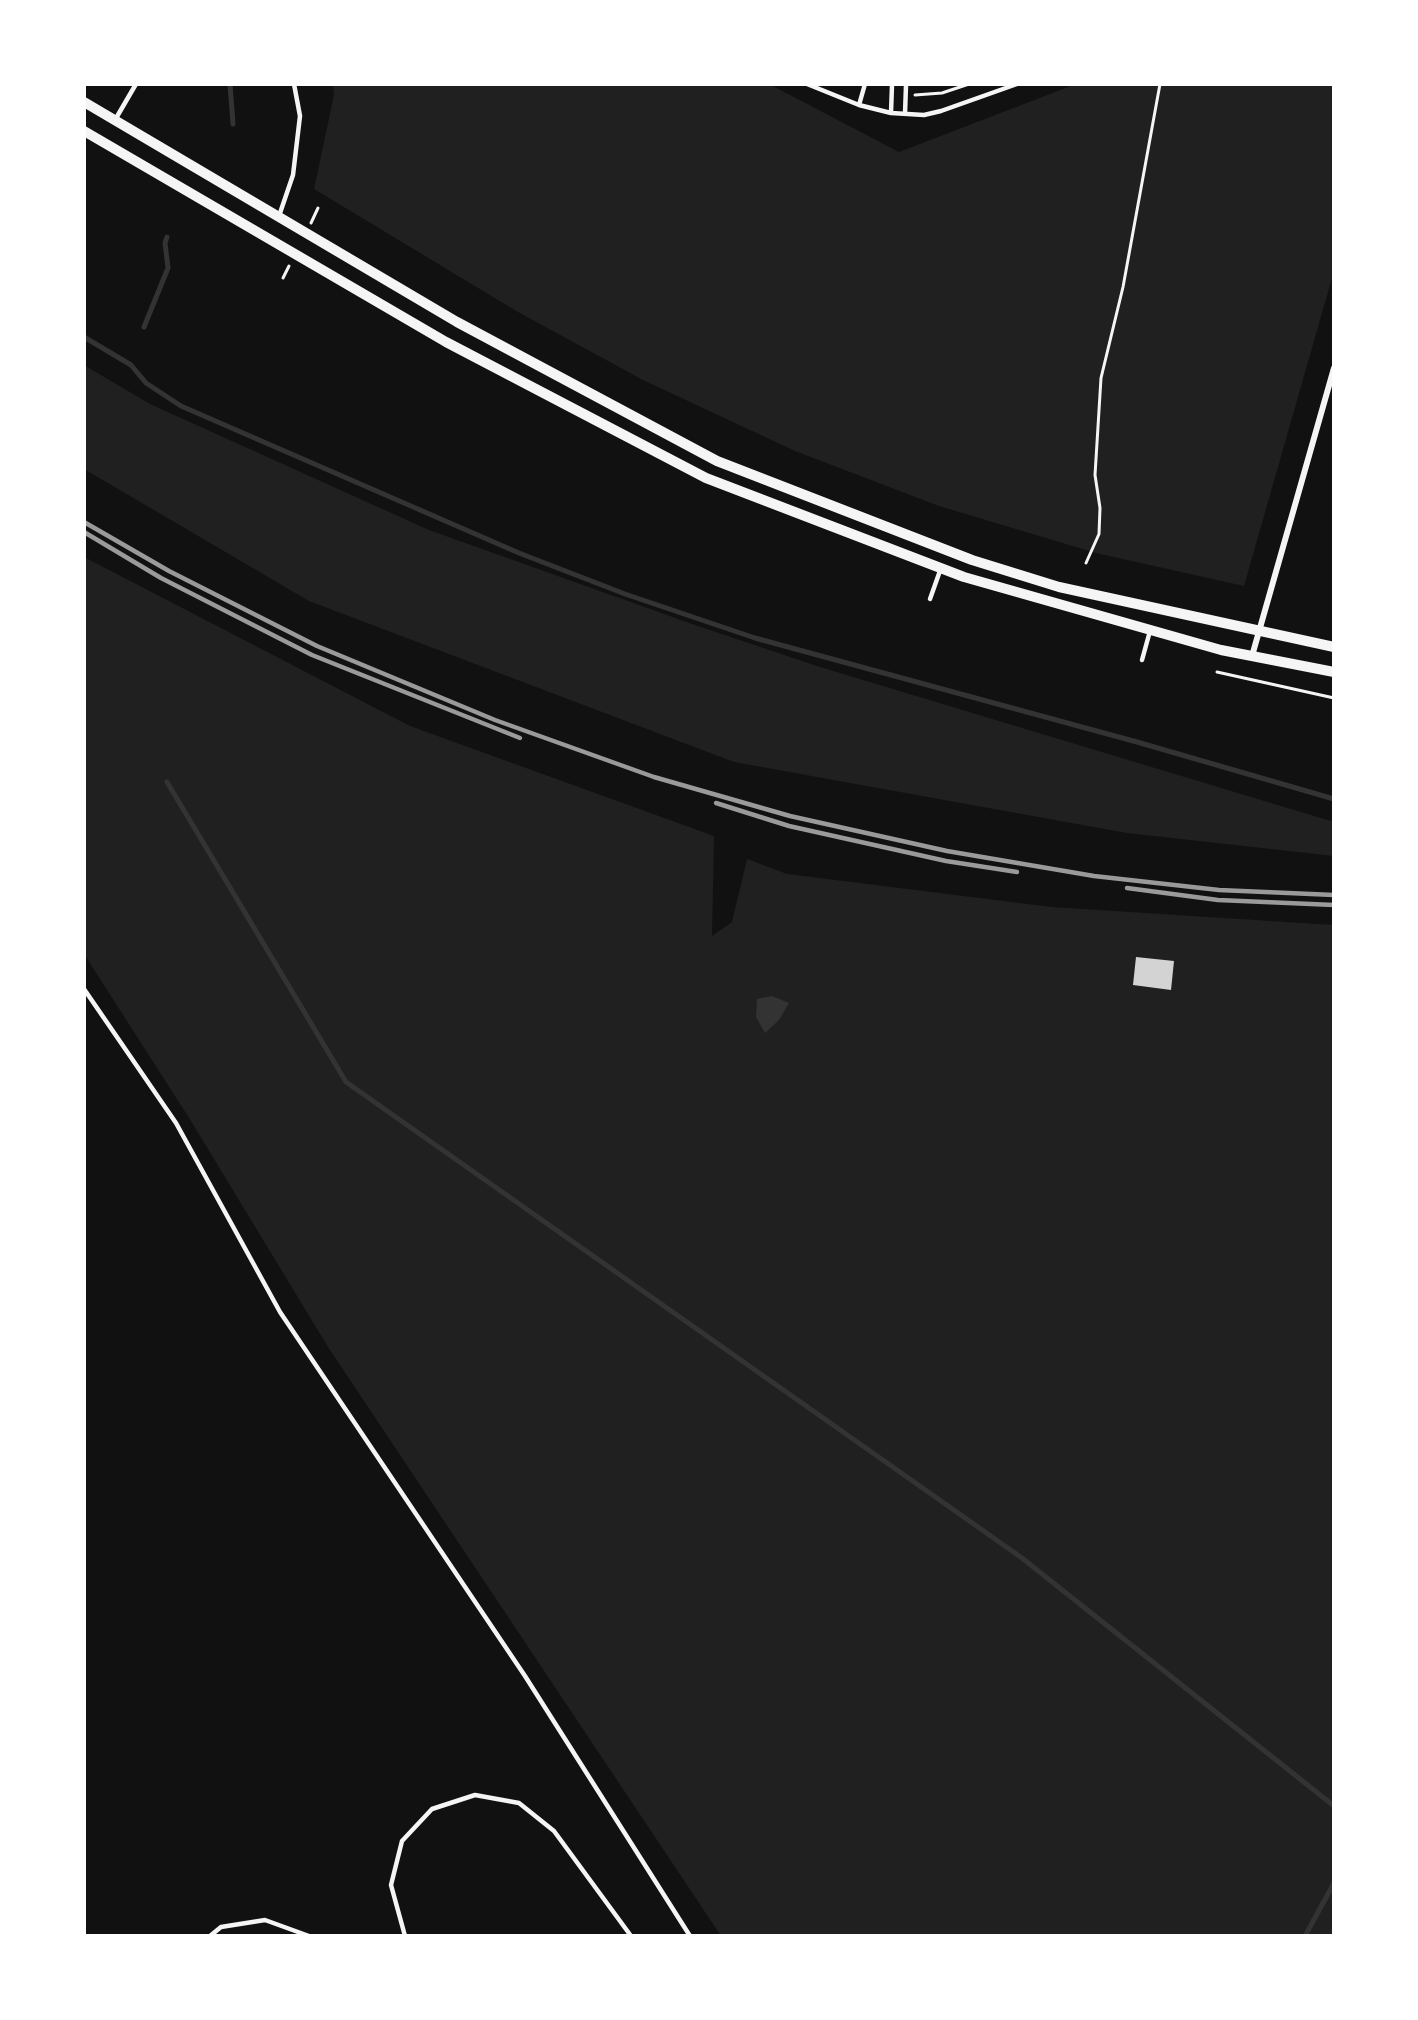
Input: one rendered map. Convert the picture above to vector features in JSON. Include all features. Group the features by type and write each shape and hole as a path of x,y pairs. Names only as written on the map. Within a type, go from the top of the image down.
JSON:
{"street":[{"path":"84,102 457,322 717,461 972,560 1050,584 1334,647"},
{"path":"84,131 446,342 706,478 941,568 1150,630 1252,656 1334,672"},
{"path":"1252,656 1334,368"}],"lane":[{"path":"115,120 136,84"},
{"path":"279,216 293,175 300,116 294,84"},
{"path":"807,84 859,105 891,113 924,115 1017,84"},
{"path":"859,105 866,84"},
{"path":"891,113 892,85"},
{"path":"905,114 906,85"},
{"path":"930,599 941,568"},
{"path":"1142,660 1150,630"},
{"path":"84,989 176,1123 280,1312 525,1676 690,1936"},
{"path":"405,1936 391,1885 402,1841 432,1809 475,1795 519,1803 554,1832 631,1936"},
{"path":"210,1936 221,1927 265,1920 309,1936"}],"path":[{"path":"1086,563 1099,534 1100,508 1095,475 1101,378 1123,287 1160,84"},
{"path":"1217,672 1334,698"}],"shaded area":[{"path":"333,84 769,84 899,152 1076,84 1334,84 1334,271 1244,586 1096,553 939,506 795,451 643,380 518,312 314,189 334,95"},
{"path":"84,365 150,404 429,530 820,667 1334,822 1334,856 1127,833 734,762 309,601 84,469"},
{"path":"84,557 410,726 714,836 712,936 732,922 747,859 787,874 1051,907 1334,925 1334,1936 721,1936 328,1347 191,1121 84,954"},
{"path":"772,996 789,1003 779,1020 765,1033 756,1017 757,999"}],"building":[{"path":"1136,957 1174,961 1171,990 1133,985"}],"waterway":[{"path":"230,84 233,124"},
{"path":"144,327 168,268 165,243 167,237"},
{"path":"84,337 131,365 146,383 181,406 519,553 625,594 755,638 1137,742 1334,799"},
{"path":"167,782 346,1082 1022,1558 1334,1806"},
{"path":"1305,1936 1334,1883"}],"railway":[{"path":"84,522 169,571 317,646 495,720 654,777 790,816 947,851 1094,876 1219,890 1334,895"},
{"path":"84,532 161,578 312,655 520,738"},
{"path":"716,803 789,826 946,861 1017,872"},
{"path":"1127,888 1218,900 1334,905"}]}
